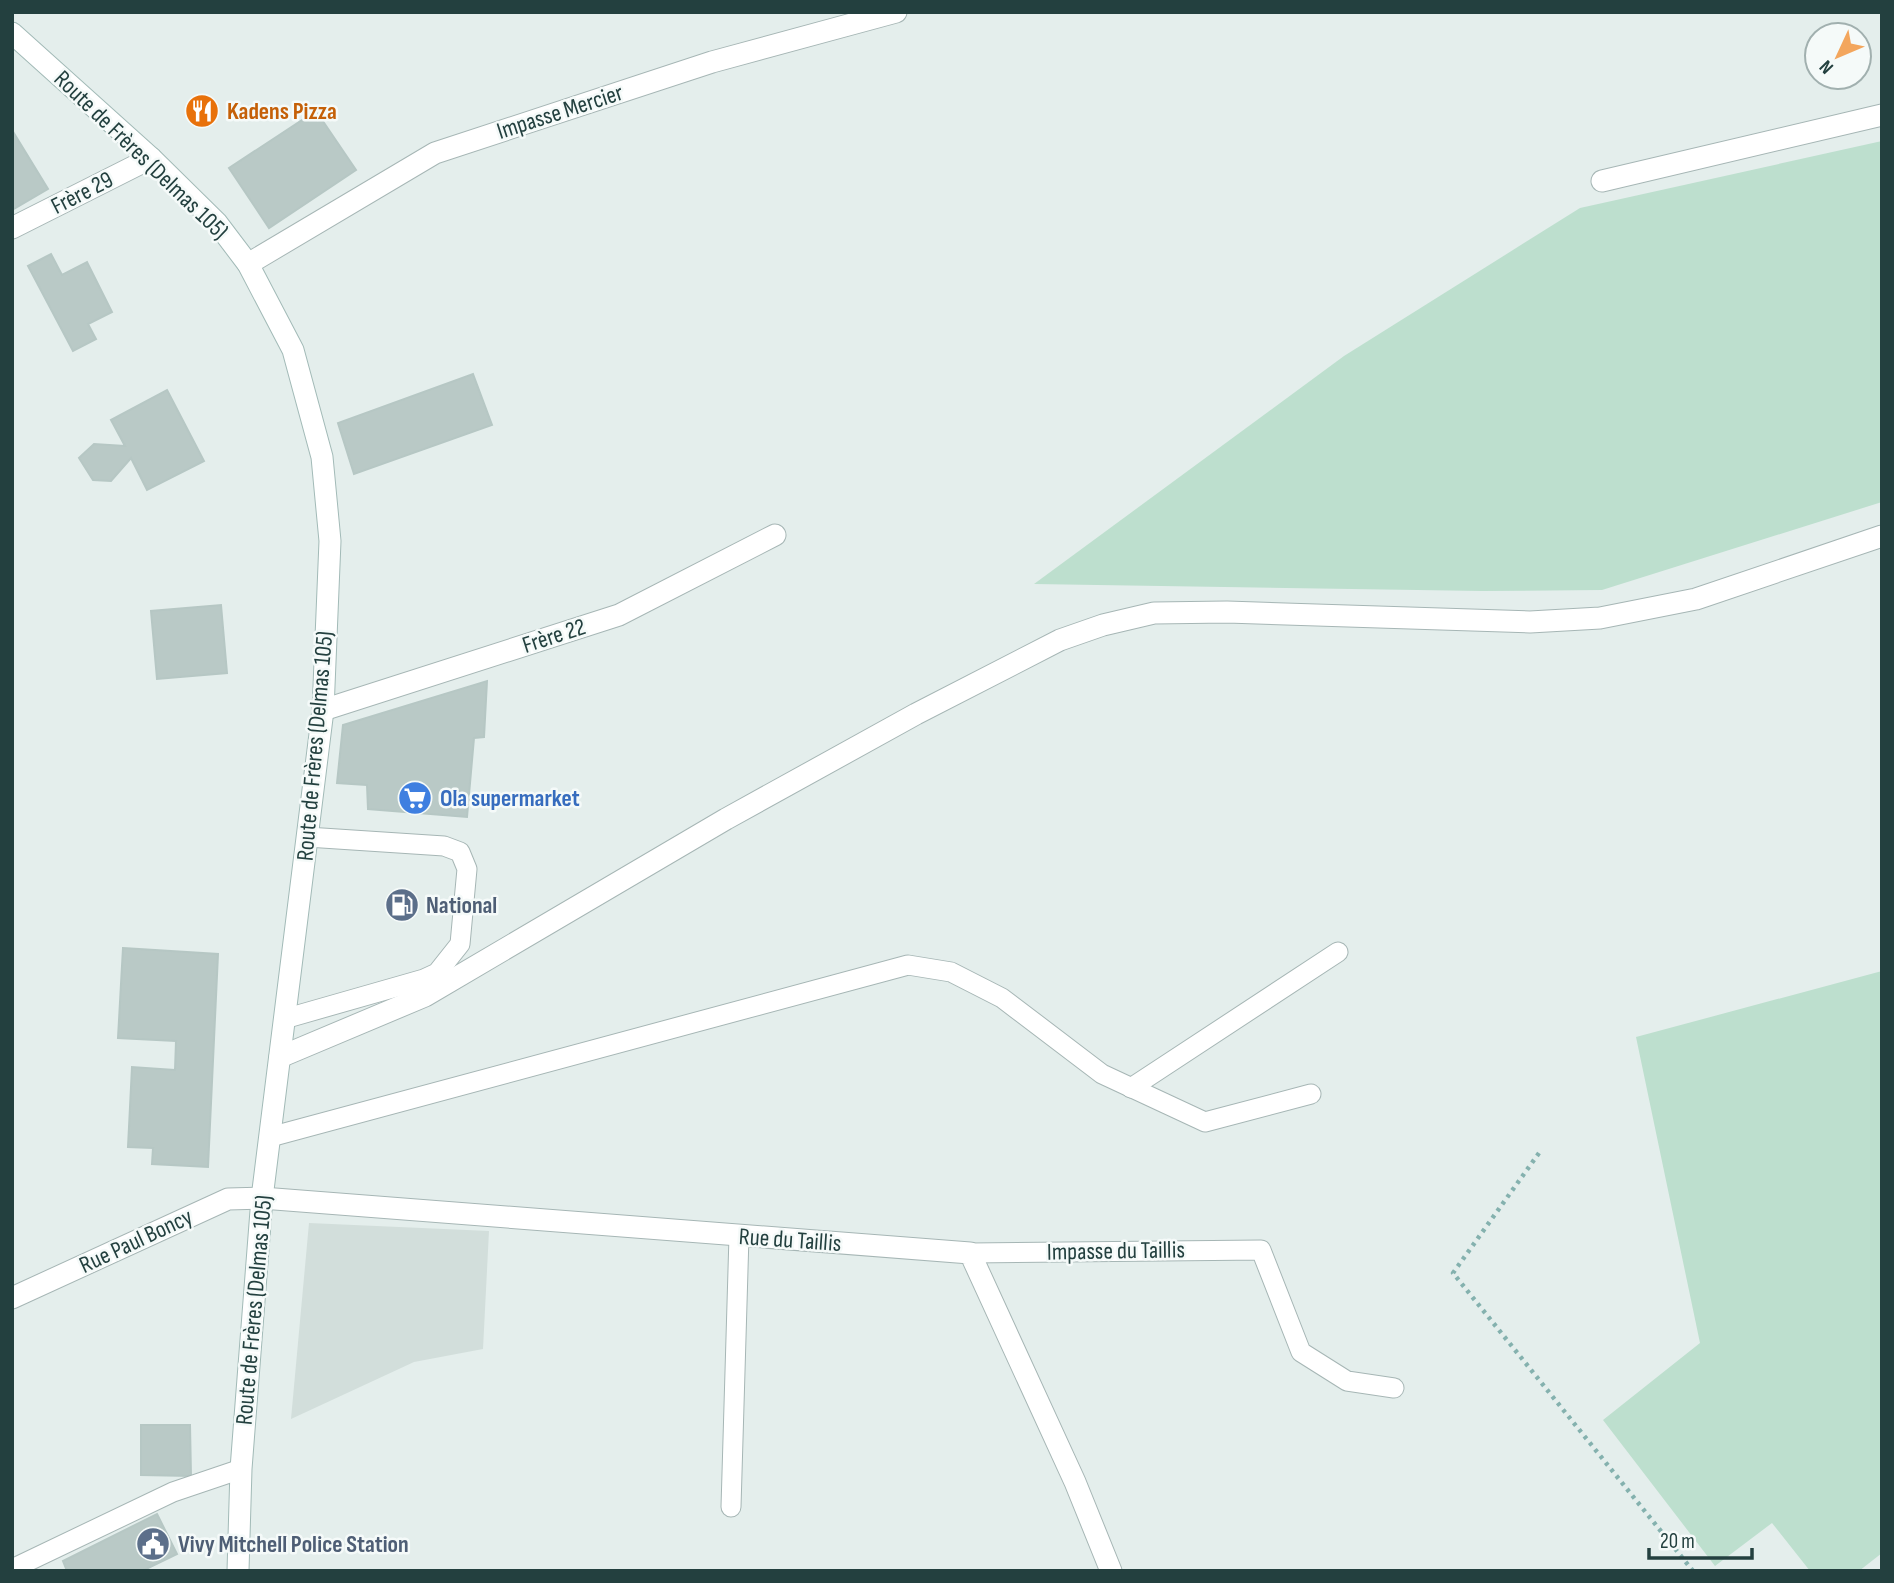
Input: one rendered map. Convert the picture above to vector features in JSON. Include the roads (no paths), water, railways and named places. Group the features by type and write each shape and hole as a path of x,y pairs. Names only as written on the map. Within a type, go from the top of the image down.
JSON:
{"street":[{"name":"Impasse Mercier","path":"248,264 435,153 712,62 896,12"},
{"name":"Route de Frères (Delmas 105)","path":"12,33 151,158 217,223 248,264 293,350 322,457 330,541 323,710 262,1198 241,1469 238,1571"},
{"path":"1602,181 1882,114"},
{"name":"Frère 29","path":"12,228 151,158"},
{"name":"Frère 22","path":"323,710 620,615 775,535"},
{"path":"280,1056 425,996 726,819 905,720 1060,640 1103,625 1154,613 1227,612 1530,622 1600,618 1696,599 1882,536"},
{"name":"Rue du Taillis","path":"262,1198 970,1253"},
{"name":"Rue Paul Boncy","path":"12,1298 228,1199 262,1198"},
{"path":"970,1253 1075,1482 1111,1571"}],"lane":[{"path":"284,1019 424,979 437,973 460,944 467,869 460,852 444,846 307,837"},
{"path":"1131,1088 1338,952"},
{"path":"271,1137 908,965 951,972 1002,998 1102,1074 1205,1122 1311,1094"},
{"path":"731,1507 739,1236"},
{"name":"Impasse du Taillis","path":"970,1253 1261,1250 1301,1352 1347,1381 1394,1388"},
{"path":"12,1569 173,1492 241,1469"}],"place":[{"name":"Kadens Pizza","path":"202,111"},
{"name":"Ola supermarket","path":"415,798"},
{"name":"National","path":"402,905"},
{"name":"Vivy Mitchell Police Station","path":"153,1544"}]}
